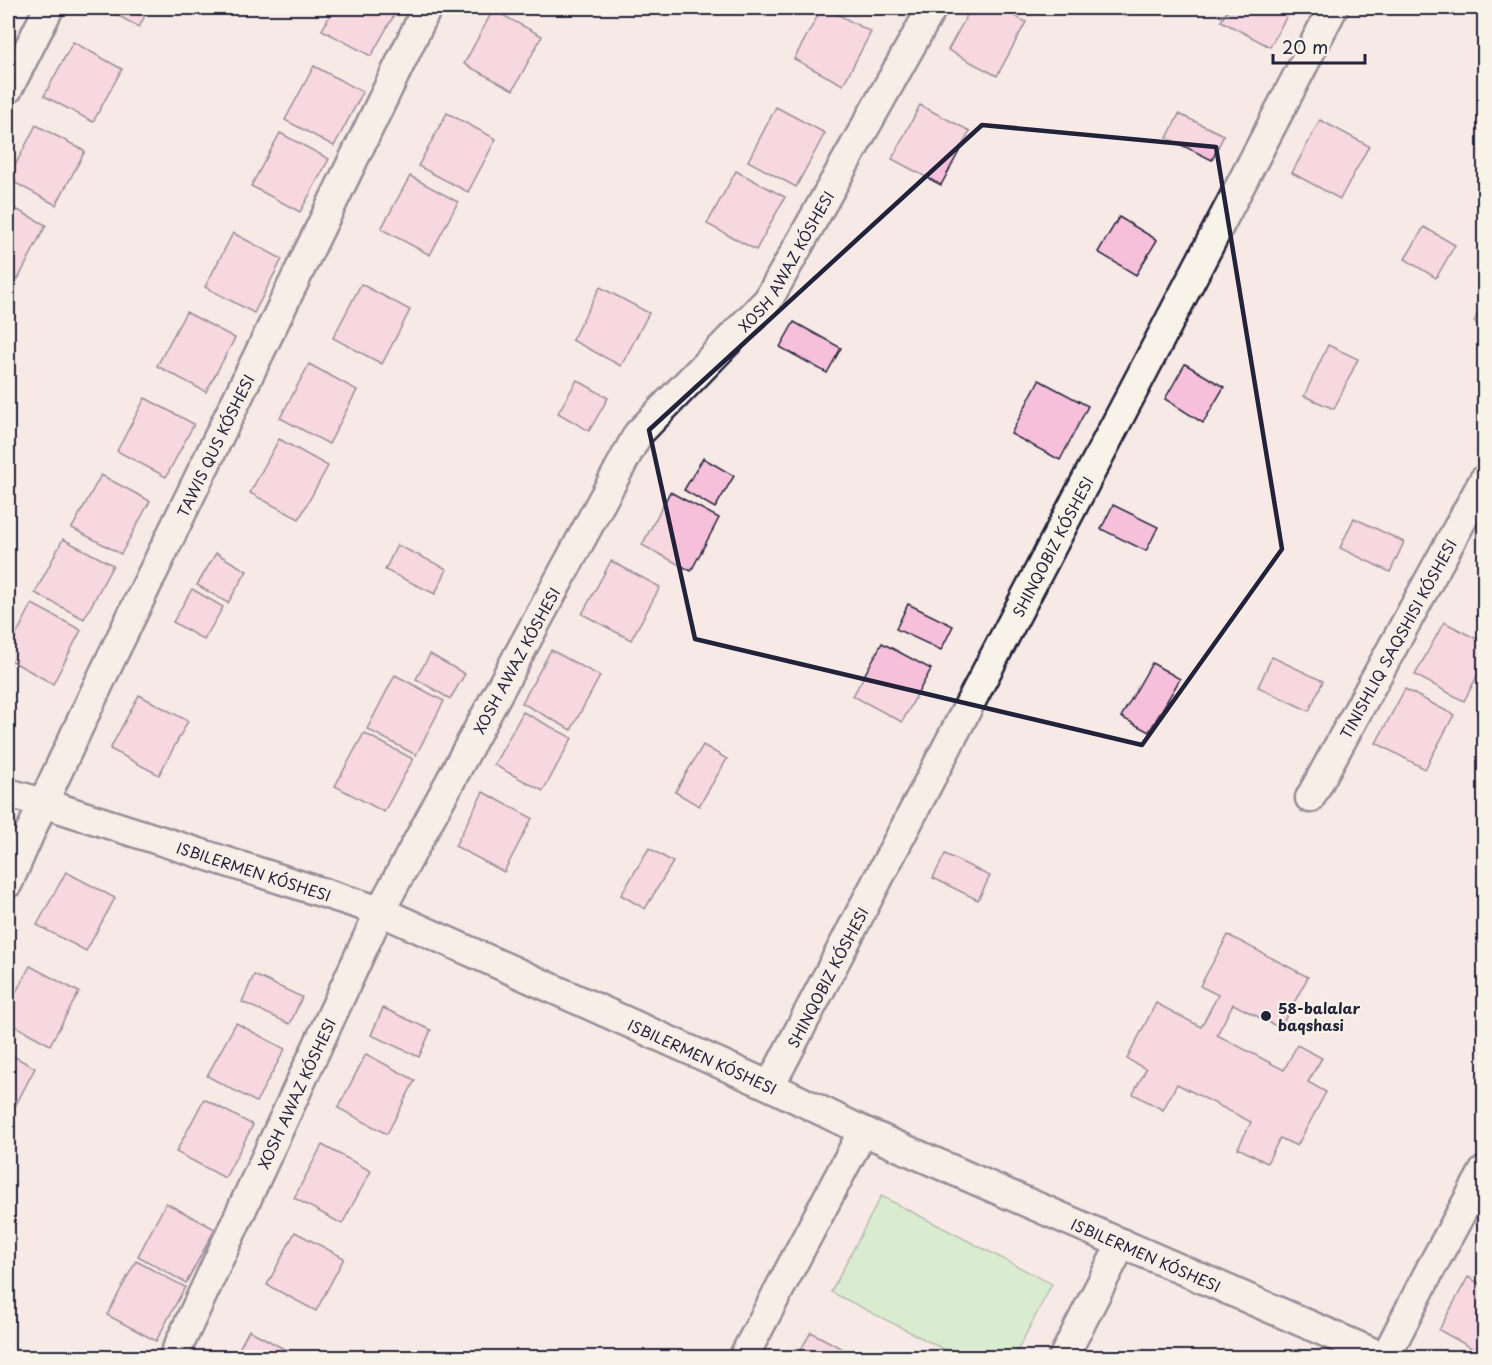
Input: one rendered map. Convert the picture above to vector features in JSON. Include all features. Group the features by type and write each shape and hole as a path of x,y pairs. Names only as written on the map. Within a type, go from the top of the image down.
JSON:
{"street":[{"path":"8,89 49,8"},
{"path":"8,884 103,675 427,8"},
{"name":"XOSH AWAZ KÓSHESI","path":"173,1358 380,911 638,434 768,300 932,8"},
{"path":"771,1086 1334,8"},
{"path":"1310,798 1485,480"},
{"name":"ISBILERMEN KÓSHESI","path":"8,793 44,802 380,911 771,1086 862,1131 1385,1358"},
{"path":"743,1358 862,1131"},
{"path":"1385,1358 1431,1268 1485,1172"},
{"path":"1063,1358 1122,1243"}],"highlighted area":[{"path":"982,125 1216,147 1282,549 1142,745 695,639 649,430"}],"green space":[{"path":"881,1196 1052,1284 1014,1357 959,1357 831,1292"}],"building":[{"path":"104,8 149,8 139,27"},
{"path":"334,8 398,8 371,56 322,30"},
{"path":"822,8 871,32 843,85 794,59"},
{"path":"971,8 999,8 1026,22 997,76 948,50"},
{"path":"1229,8 1291,8 1270,47 1221,21"},
{"path":"493,10 542,36 513,90 464,64"},
{"path":"73,42 122,69 93,122 44,96"},
{"path":"314,66 363,92 334,146 285,120"},
{"path":"920,105 970,131 941,185 892,159"},
{"path":"776,107 825,133 796,187 748,161"},
{"path":"447,113 496,139 468,192 418,166"},
{"path":"1179,114 1224,135 1212,160 1167,138"},
{"path":"1320,120 1369,146 1340,199 1292,173"},
{"path":"36,125 85,151 56,205 8,179"},
{"path":"280,133 329,159 300,212 251,186"},
{"path":"736,171 785,197 756,250 707,224"},
{"path":"410,176 458,202 430,255 381,229"},
{"path":"8,205 46,225 18,279 8,274"},
{"path":"1119,217 1157,240 1136,275 1098,252"},
{"path":"1424,227 1455,245 1436,278 1405,259"},
{"path":"233,233 282,259 254,313 205,287"},
{"path":"361,284 410,310 382,364 333,338"},
{"path":"600,287 649,313 621,366 572,340"},
{"path":"1484,300 1484,327 1474,322"},
{"path":"186,312 235,338 206,392 157,366"},
{"path":"794,322 841,348 827,373 780,347"},
{"path":"1328,345 1358,359 1334,409 1304,396"},
{"path":"309,364 357,390 329,444 280,418"},
{"path":"1185,364 1224,387 1203,423 1165,399"},
{"path":"577,380 608,398 589,431 558,413"},
{"path":"1039,380 1088,406 1060,460 1011,434"},
{"path":"145,398 194,424 166,477 117,451"},
{"path":"279,439 328,466 299,519 250,493"},
{"path":"703,458 734,476 715,508 684,490"},
{"path":"101,475 150,501 121,554 72,528"},
{"path":"670,492 719,518 691,571 642,545"},
{"path":"1113,505 1158,527 1146,551 1101,529"},
{"path":"1354,518 1404,542 1390,572 1340,548"},
{"path":"63,539 113,565 84,619 35,593"},
{"path":"397,545 447,569 435,594 385,570"},
{"path":"216,553 247,571 228,603 197,585"},
{"path":"611,561 660,587 631,640 582,614"},
{"path":"192,589 223,607 204,640 173,622"},
{"path":"32,604 81,630 53,684 8,659 8,651"},
{"path":"908,604 953,626 941,650 896,629"},
{"path":"1444,622 1484,643 1484,663 1464,701 1415,675"},
{"path":"882,643 931,669 902,722 853,696"},
{"path":"551,650 600,676 571,730 522,703"},
{"path":"430,654 465,674 450,699 416,679"},
{"path":"1272,657 1323,681 1309,711 1258,687"},
{"path":"1152,663 1180,679 1149,732 1121,717"},
{"path":"395,675 444,701 416,755 367,729"},
{"path":"1405,689 1454,715 1425,769 1376,743"},
{"path":"139,695 188,721 159,775 110,749"},
{"path":"523,712 572,738 543,791 494,765"},
{"path":"364,733 413,759 384,812 335,786"},
{"path":"703,745 727,759 699,806 675,792"},
{"path":"483,792 532,818 504,872 455,846"},
{"path":"649,848 673,862 645,909 621,895"},
{"path":"945,854 990,876 978,900 933,878"},
{"path":"66,872 115,898 86,951 37,925"},
{"path":"1228,935 1308,977 1280,1028 1233,1004 1217,1035 1284,1070 1297,1045 1322,1058 1308,1082 1326,1092 1297,1146 1280,1138 1267,1163 1238,1148 1251,1122 1177,1084 1163,1110 1133,1094 1146,1069 1127,1059 1156,1003 1201,1027 1218,995 1200,986"},
{"path":"30,966 79,992 50,1045 8,1022 8,1007"},
{"path":"254,975 302,997 290,1024 242,1002"},
{"path":"383,1008 431,1030 419,1057 371,1035"},
{"path":"236,1023 285,1049 256,1102 207,1076"},
{"path":"8,1053 35,1068 8,1120"},
{"path":"366,1054 415,1080 387,1134 338,1108"},
{"path":"204,1099 253,1125 225,1178 176,1152"},
{"path":"322,1145 371,1171 342,1224 294,1198"},
{"path":"166,1203 215,1229 186,1283 138,1256"},
{"path":"295,1232 344,1258 316,1311 267,1285"},
{"path":"136,1261 185,1287 156,1341 107,1315"},
{"path":"1468,1277 1484,1286 1484,1355 1439,1330"},
{"path":"249,1330 297,1356 297,1358 234,1358"},
{"path":"811,1332 859,1358 796,1358"}],"place":[{"name":"58-balalar baqshasi","path":"1266,1016"}]}
